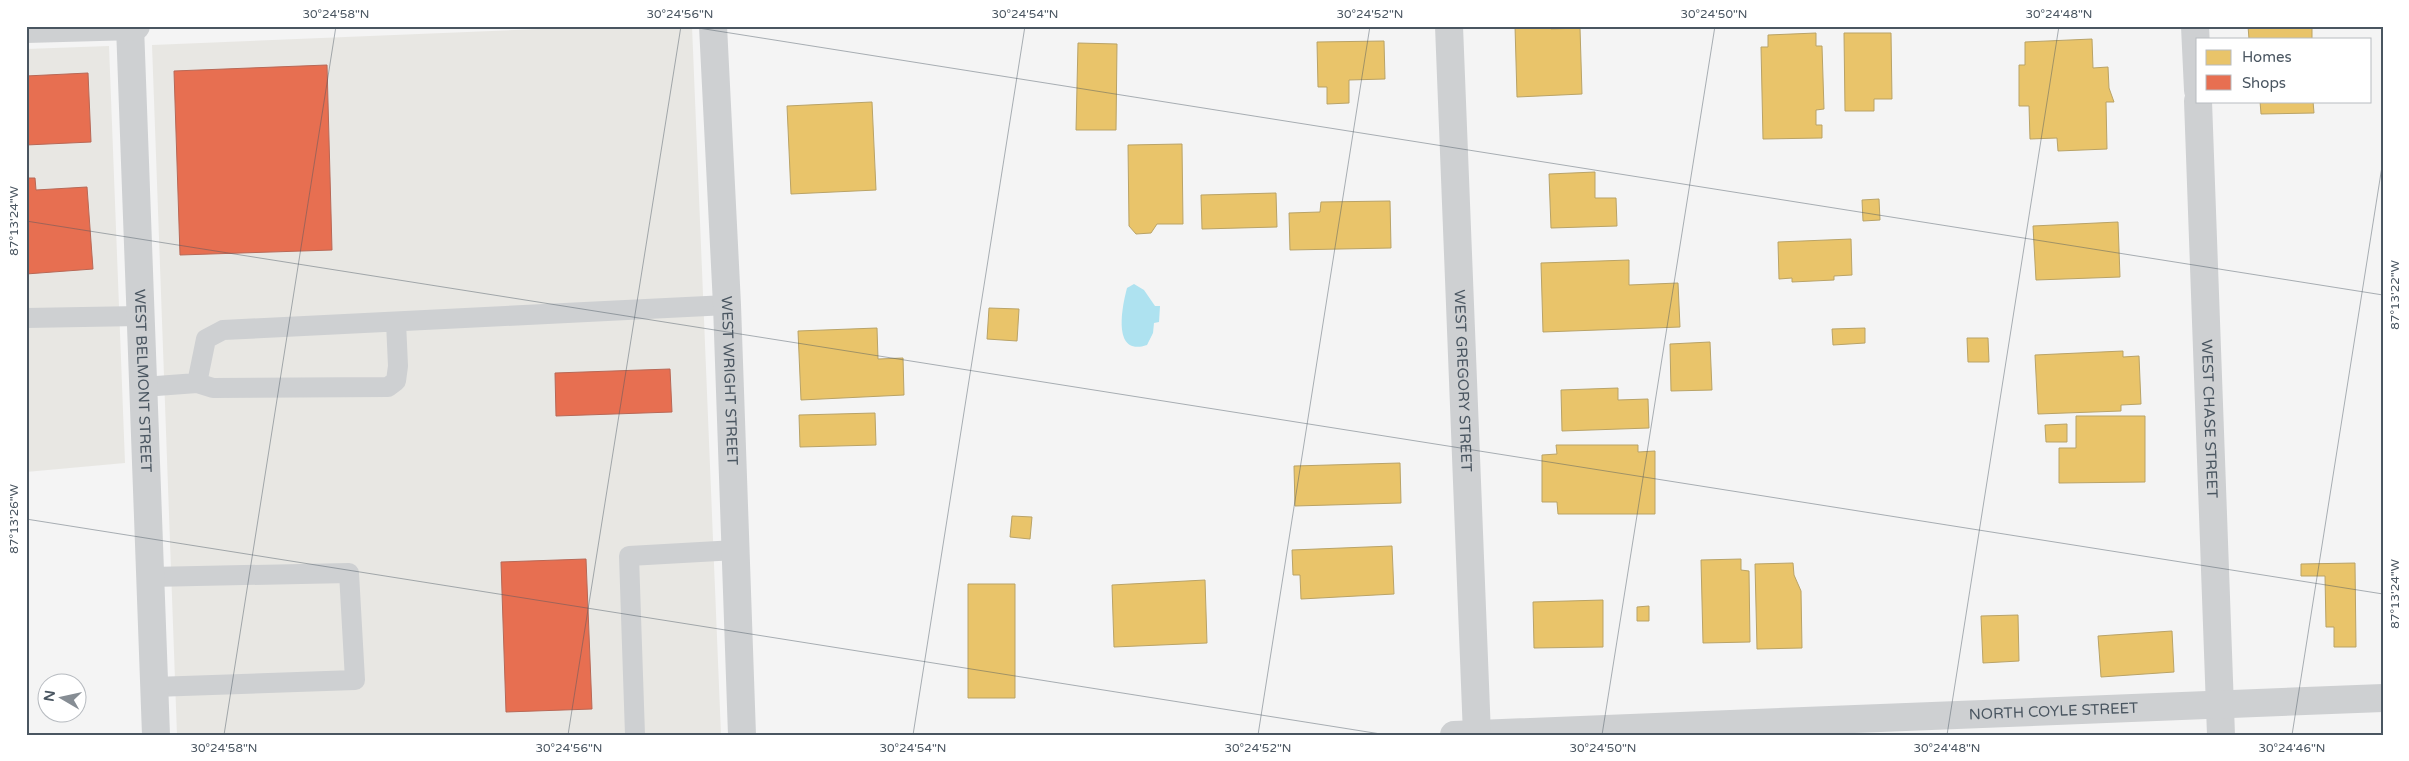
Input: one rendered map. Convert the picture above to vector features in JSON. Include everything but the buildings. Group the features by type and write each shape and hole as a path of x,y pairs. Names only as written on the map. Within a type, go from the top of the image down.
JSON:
{"street":[{"name":"WEST BELMONT STREET","path":"130,26 156,735"},
{"path":"26,30 136,26"},
{"name":"WEST WRIGHT STREET","path":"714,26 727,305 742,735"},
{"name":"WEST GREGORY STREET","path":"1449,26 1469,734"},
{"path":"2195,26 2196,47"},
{"name":"WEST CHASE STREET","path":"2198,102 2221,735"},
{"name":"NORTH COYLE STREET","path":"1469,734 2383,698"}],"lane":[{"path":"197,384 206,339 223,330 727,305"},
{"path":"26,318 140,316"},
{"path":"144,387 197,384 214,388 388,387 396,381 398,366 396,322"},
{"path":"635,735 629,556 736,550"},
{"path":"150,577 349,573 355,680 154,687"}],"shaded area":[{"path":"611,26 692,26 721,735 177,735 152,45"},
{"path":"109,46 125,463 26,472 26,49"}],"water":[{"path":"1134,284 1144,290 1155,306 1160,306 1159,322 1154,323 1153,333 1147,345 1136,347 1128,344 1122,328 1123,307 1127,288"}]}
